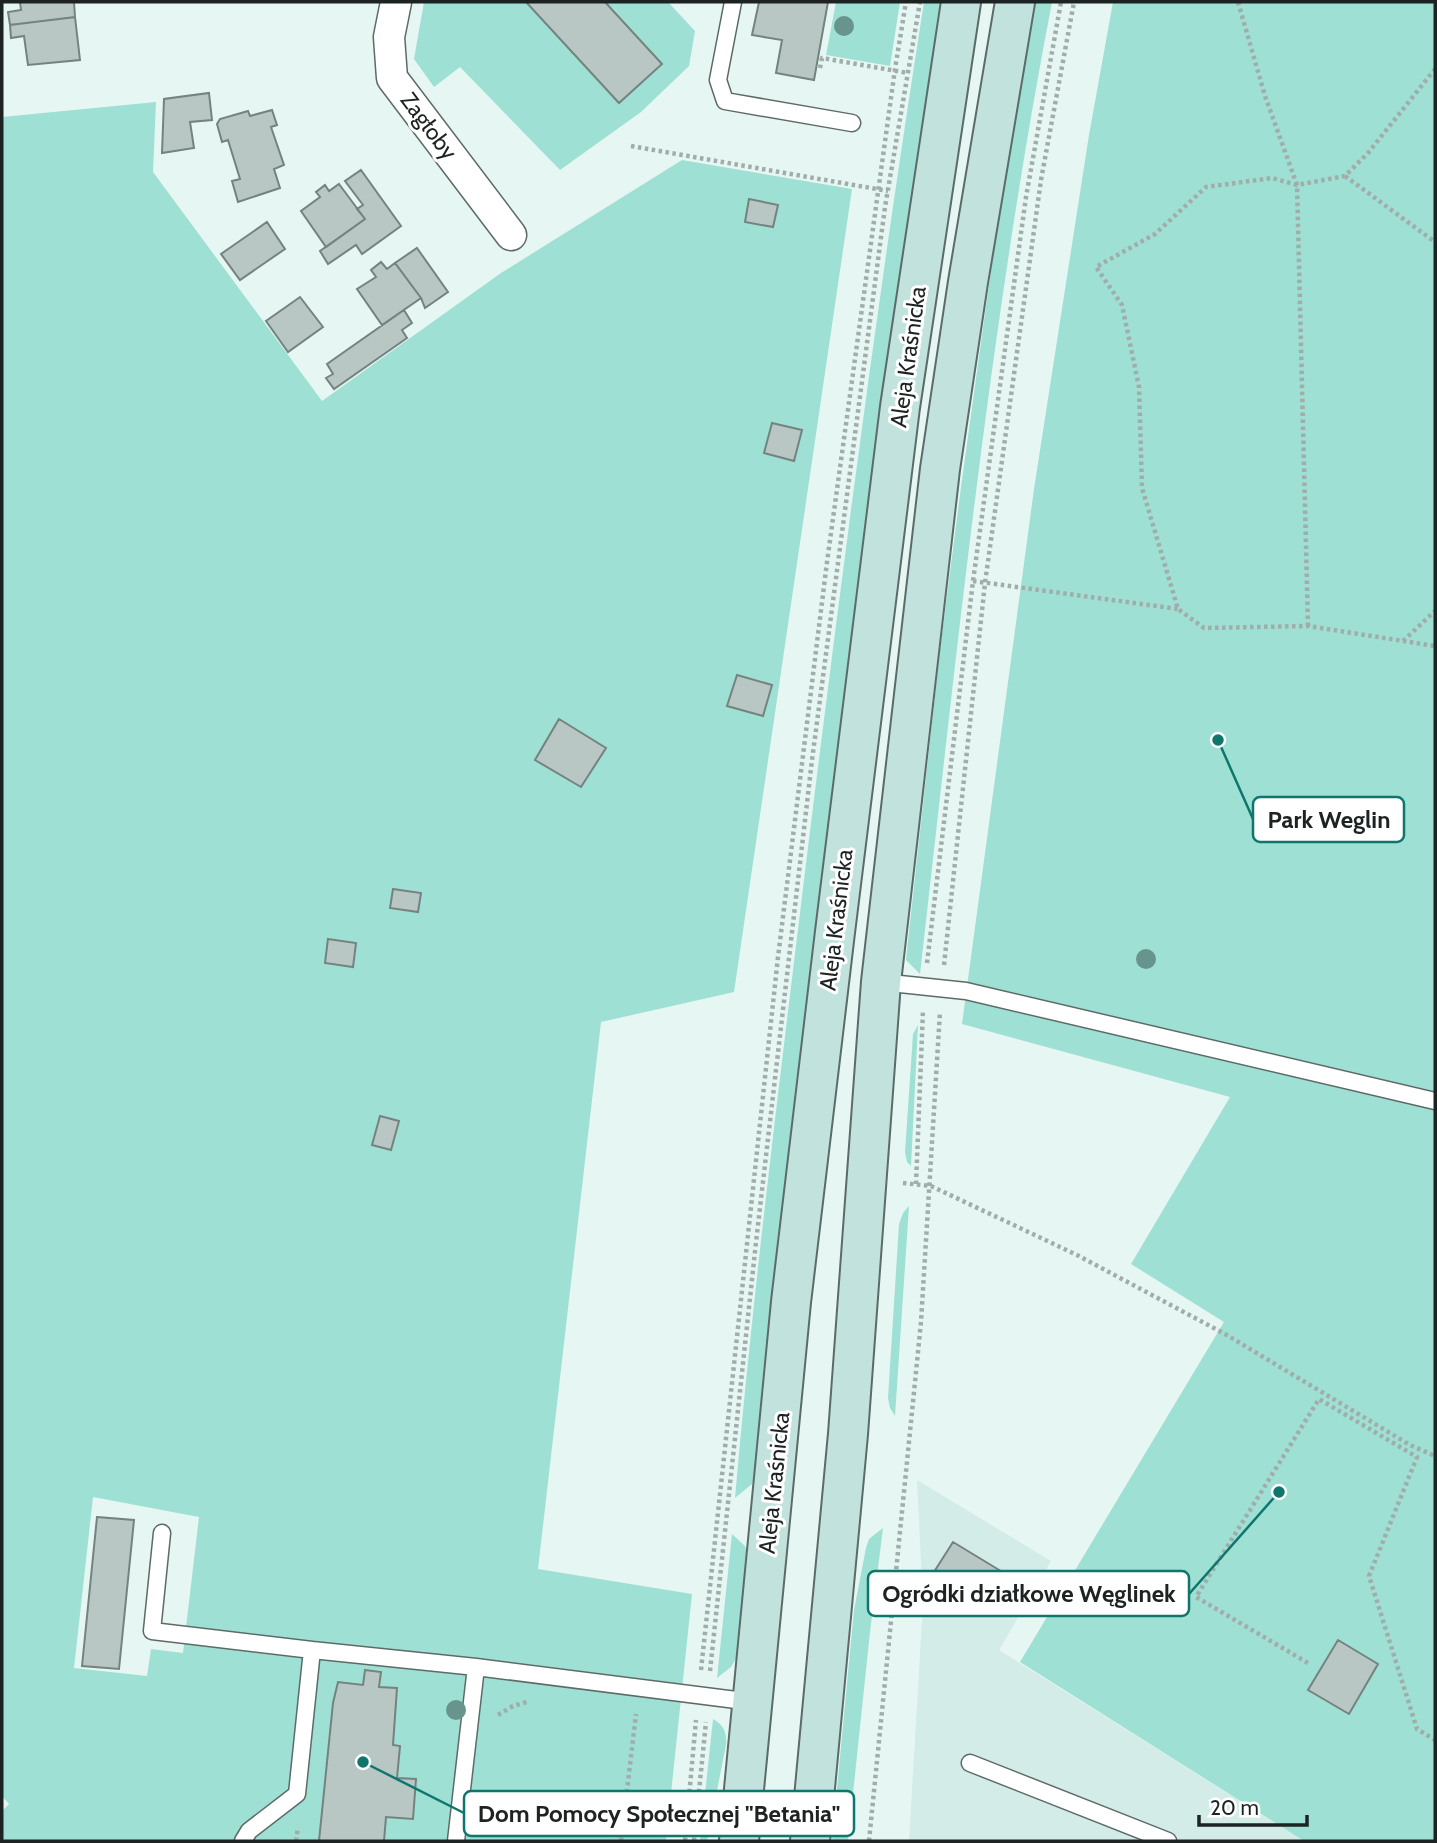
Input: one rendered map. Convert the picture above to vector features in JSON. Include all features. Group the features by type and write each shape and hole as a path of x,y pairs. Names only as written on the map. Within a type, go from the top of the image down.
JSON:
{"main road":[{"name":"Aleja Kraśnicka","path":"739,1841 791,1302 836,919 900,407 961,2"},
{"path":"810,1841 848,1434 881,982 940,469 1015,2"}],"street":[{"name":"Zagłoby","path":"396,2 389,37 393,78 511,234"}],"lane":[{"path":"733,2 718,80 725,101 852,123"},
{"path":"881,982 966,991 1435,1101"},
{"path":"162,1533 152,1631 476,1667 752,1702"},
{"path":"243,1841 249,1831 297,1794 312,1650"},
{"path":"456,1841 476,1667"},
{"path":"970,1763 1168,1841"}],"path":[{"path":"694,1841 705,1724 703,1697 710,1569 780,943 827,562 906,2"},
{"path":"1061,2 1026,197 972,581 924,988 916,1184 931,1186 1077,1255 1226,1334 1410,1445 1435,1456"},
{"path":"869,1841 921,1322 941,989 985,583 1041,180 1074,2"},
{"path":"1238,2 1265,96 1297,185 1308,626"},
{"path":"820,68 822,58 908,73"},
{"path":"1178,608 1142,488 1139,387 1122,305 1096,267 1155,234 1206,187 1272,178 1297,185 1345,176 1368,153 1435,69"},
{"path":"631,146 888,191"},
{"path":"1345,176 1435,242"},
{"path":"972,581 1178,608 1204,628 1308,626 1435,646"},
{"path":"1402,642 1435,611"},
{"path":"1308,1663 1196,1597 1319,1399 1417,1457 1370,1576 1417,1729 1435,1740"},
{"path":"685,1841 696,1722 703,1697"},
{"path":"493,1719 513,1706 524,1702 536,1703"},
{"path":"624,1713 646,1716"},
{"path":"621,1841 636,1714"},
{"path":"687,1721 705,1724"},
{"path":"480,1796 624,1815"},
{"path":"296,1841 298,1825"}],"shaded area":[{"path":"917,1480 1051,1561 999,1650 1304,1841 909,1841 923,1603"}],"green space":[{"path":"424,2 668,2 695,31 689,66 641,112 560,170 460,67 434,87 414,59"},
{"path":"836,2 900,2 890,66 826,55"},
{"path":"924,2 941,2 889,344 848,661 787,1167 756,1472 752,1484 735,1498 767,1189 831,660 875,331"},
{"path":"1034,2 1052,2 1010,244 993,365 920,974 906,960 940,650 1009,140"},
{"path":"1113,2 1435,2 1435,1841 1304,1841 1020,1662 1224,1322 1131,1264 1230,1097 962,1024 1034,489 1089,135"},
{"path":"156,102 153,172 322,401 501,273 682,160 852,189 734,992 601,1022 538,1569 692,1594 666,1841 2,1841 2,1811 9,1804 2,1796 2,117","holes":["93,1497 199,1517 183,1653 151,1649 147,1676 74,1668"]},
{"path":"918,1025 911,1166 907,1162 905,1152 913,1034"},
{"path":"909,1206 895,1416 888,1398 899,1224"},
{"path":"883,1528 848,1841 832,1841 854,1610 869,1539"},
{"path":"732,1534 745,1546 748,1559 737,1657 731,1667 717,1678"},
{"path":"713,1719 724,1730 726,1745 707,1841 700,1841"}],"building":[{"path":"20,2 74,2 75,17 10,25 8,12 21,10"},
{"path":"526,2 605,2 662,64 619,103"},
{"path":"759,2 828,2 814,80 776,73 782,40 752,35"},
{"path":"75,17 80,60 28,65 24,36 11,38 10,25"},
{"path":"209,93 212,120 190,122 194,148 162,153 164,99"},
{"path":"272,110 277,125 271,127 284,165 274,169 280,188 238,202 232,181 240,179 228,140 222,142 217,124 220,119 248,111 250,116"},
{"path":"361,170 401,226 362,254 356,245 328,264 320,251 365,219 357,209 363,205 345,181"},
{"path":"339,184 365,219 326,247 301,211 320,197 316,192 325,185 329,191"},
{"path":"749,199 778,205 773,227 745,222"},
{"path":"267,222 285,249 240,280 221,254"},
{"path":"417,248 448,292 425,308 421,298 395,263"},
{"path":"381,262 387,269 395,263 421,298 382,325 357,289 376,277 371,270"},
{"path":"300,297 323,327 288,352 266,321"},
{"path":"404,310 412,323 402,330 407,338 334,389 326,378 333,374 327,364"},
{"path":"772,423 802,430 794,461 764,453"},
{"path":"737,675 772,685 763,716 727,706"},
{"path":"559,719 606,748 581,787 535,760"},
{"path":"393,889 421,893 418,912 390,908"},
{"path":"328,939 356,943 353,967 325,963"},
{"path":"380,1116 399,1121 391,1150 372,1145"},
{"path":"97,1517 134,1520 119,1669 82,1666"},
{"path":"953,1542 1014,1579 995,1609 934,1572"},
{"path":"1338,1640 1378,1664 1349,1714 1308,1690"},
{"path":"365,1670 381,1672 379,1687 397,1688 393,1745 400,1746 397,1778 416,1779 413,1819 386,1817 384,1841 319,1841 333,1703 338,1682 363,1685"}],"place":[{"name":"Park Weglin","path":"1218,740"},
{"name":"Ogródki działkowe Węglinek","path":"1279,1492"},
{"name":"Dom Pomocy Społecznej \"Betania\"","path":"363,1762"}]}
